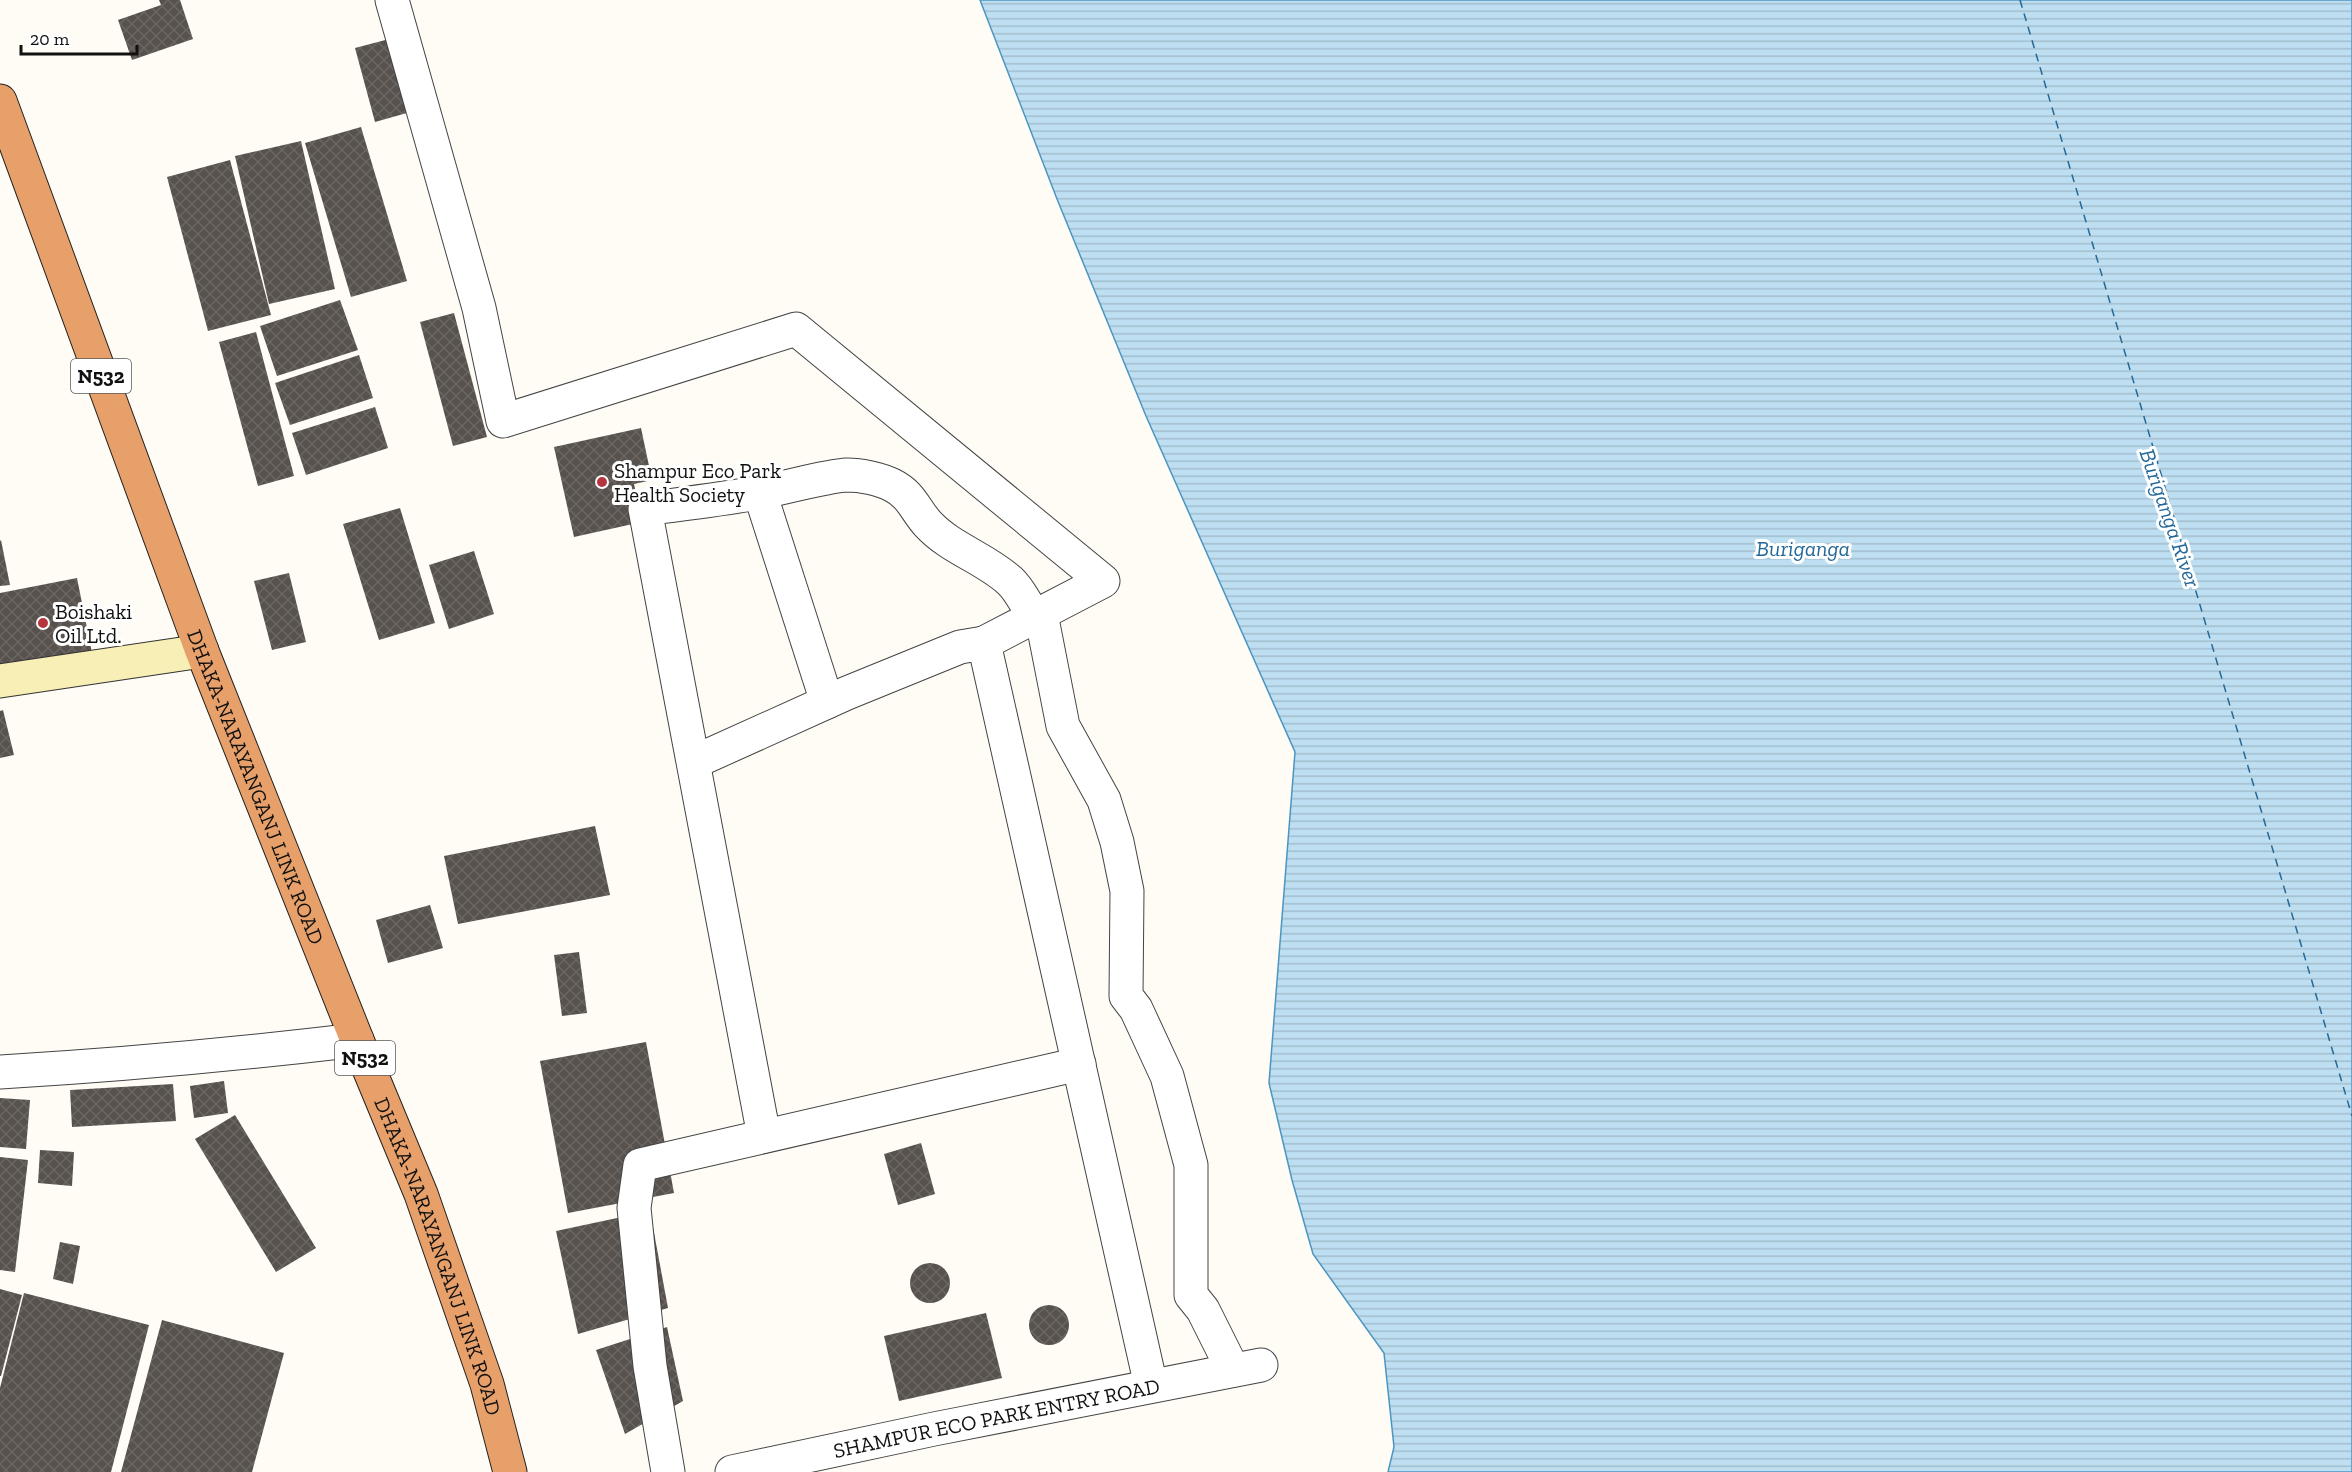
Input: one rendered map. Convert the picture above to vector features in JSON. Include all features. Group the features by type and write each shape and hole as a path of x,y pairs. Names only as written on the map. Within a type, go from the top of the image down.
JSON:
{"highway":[{"name":"DHAKA-NARAYANGANJ LINK ROAD","path":"0,101 202,651 421,1194 487,1384 510,1472"}],"main road":[{"path":"0,681 202,651"}],"street":[{"path":"392,0 479,308 503,421 796,329 1103,581 984,643 960,648 827,702 694,762"},
{"path":"764,1136 645,509 760,493 846,475 867,478 892,485 913,501 927,523 946,541 987,564 1011,581 1034,617"},
{"path":"760,493 827,702"},
{"name":"SHAMPUR ECO PARK ENTRY ROAD","path":"732,1472 1247,1367 1191,1295 1191,1165 1167,1076 1136,1009 1126,996 1127,891 1117,842 1104,800 1063,726 1043,624 1034,617"},
{"path":"984,643 1151,1386"},
{"path":"0,1072 98,1067 357,1040"},
{"path":"668,1472 650,1366 634,1208 640,1164 1079,1064"}],"water":[{"name":"Buriganga","path":"980,0 2352,0 2352,1472 1388,1472 1394,1447 1384,1353 1313,1254 1292,1180 1269,1083 1295,752 1146,416 1057,199"}],"building":[{"path":"159,0 180,0 193,39 132,60 118,20 161,5"},
{"path":"393,38 414,111 375,122 355,48"},
{"path":"361,127 407,281 351,297 305,143"},
{"path":"301,141 335,289 269,304 235,156"},
{"path":"230,160 271,315 208,331 167,177"},
{"path":"340,300 358,350 277,376 260,326"},
{"path":"454,313 487,437 453,446 420,322"},
{"path":"256,332 294,476 258,486 219,342"},
{"path":"359,355 373,398 290,425 275,383"},
{"path":"375,407 388,448 306,475 292,433"},
{"name":"Shampur Eco Park Health Society","path":"641,428 652,480 634,484 642,522 574,537 554,447"},
{"path":"400,508 435,623 379,640 343,524"},
{"path":"0,541 10,585 0,586"},
{"path":"474,551 494,614 449,629 429,565"},
{"path":"289,573 306,642 272,650 254,581"},
{"name":"Boishaki Oil Ltd.","path":"77,578 92,653 0,666 0,593"},
{"path":"3,710 14,755 0,758 0,711"},
{"path":"595,826 610,895 458,924 444,856"},
{"path":"430,905 443,948 388,963 376,920"},
{"path":"579,952 587,1013 562,1016 554,955"},
{"path":"646,1042 674,1193 568,1213 540,1061"},
{"path":"224,1081 228,1113 194,1118 190,1086"},
{"path":"173,1084 176,1121 72,1127 70,1090"},
{"path":"0,1098 30,1100 26,1149 0,1147"},
{"path":"235,1115 316,1248 276,1272 195,1139"},
{"path":"921,1143 935,1194 898,1205 884,1154"},
{"path":"40,1150 74,1152 72,1186 38,1183"},
{"path":"0,1157 28,1160 15,1272 0,1270"},
{"path":"650,1211 668,1308 578,1334 556,1231"},
{"path":"60,1242 80,1246 73,1284 53,1279"},
{"path":"930,1263 938,1264 944,1269 949,1275 949,1291 944,1297 938,1302 930,1303 922,1302 916,1297 911,1291 910,1283 911,1275 916,1269 922,1264"},
{"path":"0,1289 22,1295 1,1376 0,1376"},
{"path":"24,1293 149,1325 111,1472 0,1472 0,1388"},
{"path":"1049,1305 1057,1306 1063,1311 1068,1317 1068,1333 1063,1339 1057,1344 1049,1345 1041,1344 1035,1339 1030,1333 1029,1325 1030,1317 1035,1311 1041,1306"},
{"path":"986,1313 1002,1378 899,1401 884,1336"},
{"path":"162,1320 284,1353 252,1472 121,1472"},
{"path":"667,1327 683,1401 625,1434 596,1350"}],"ferry route":[{"path":"2020,0 2352,1116"}],"place":[{"name":"Shampur Eco Park Health Society","path":"602,482"},
{"name":"Boishaki Oil Ltd.","path":"43,623"}],"water label":[{"name":"Buriganga River","path":"2170,518"}]}
